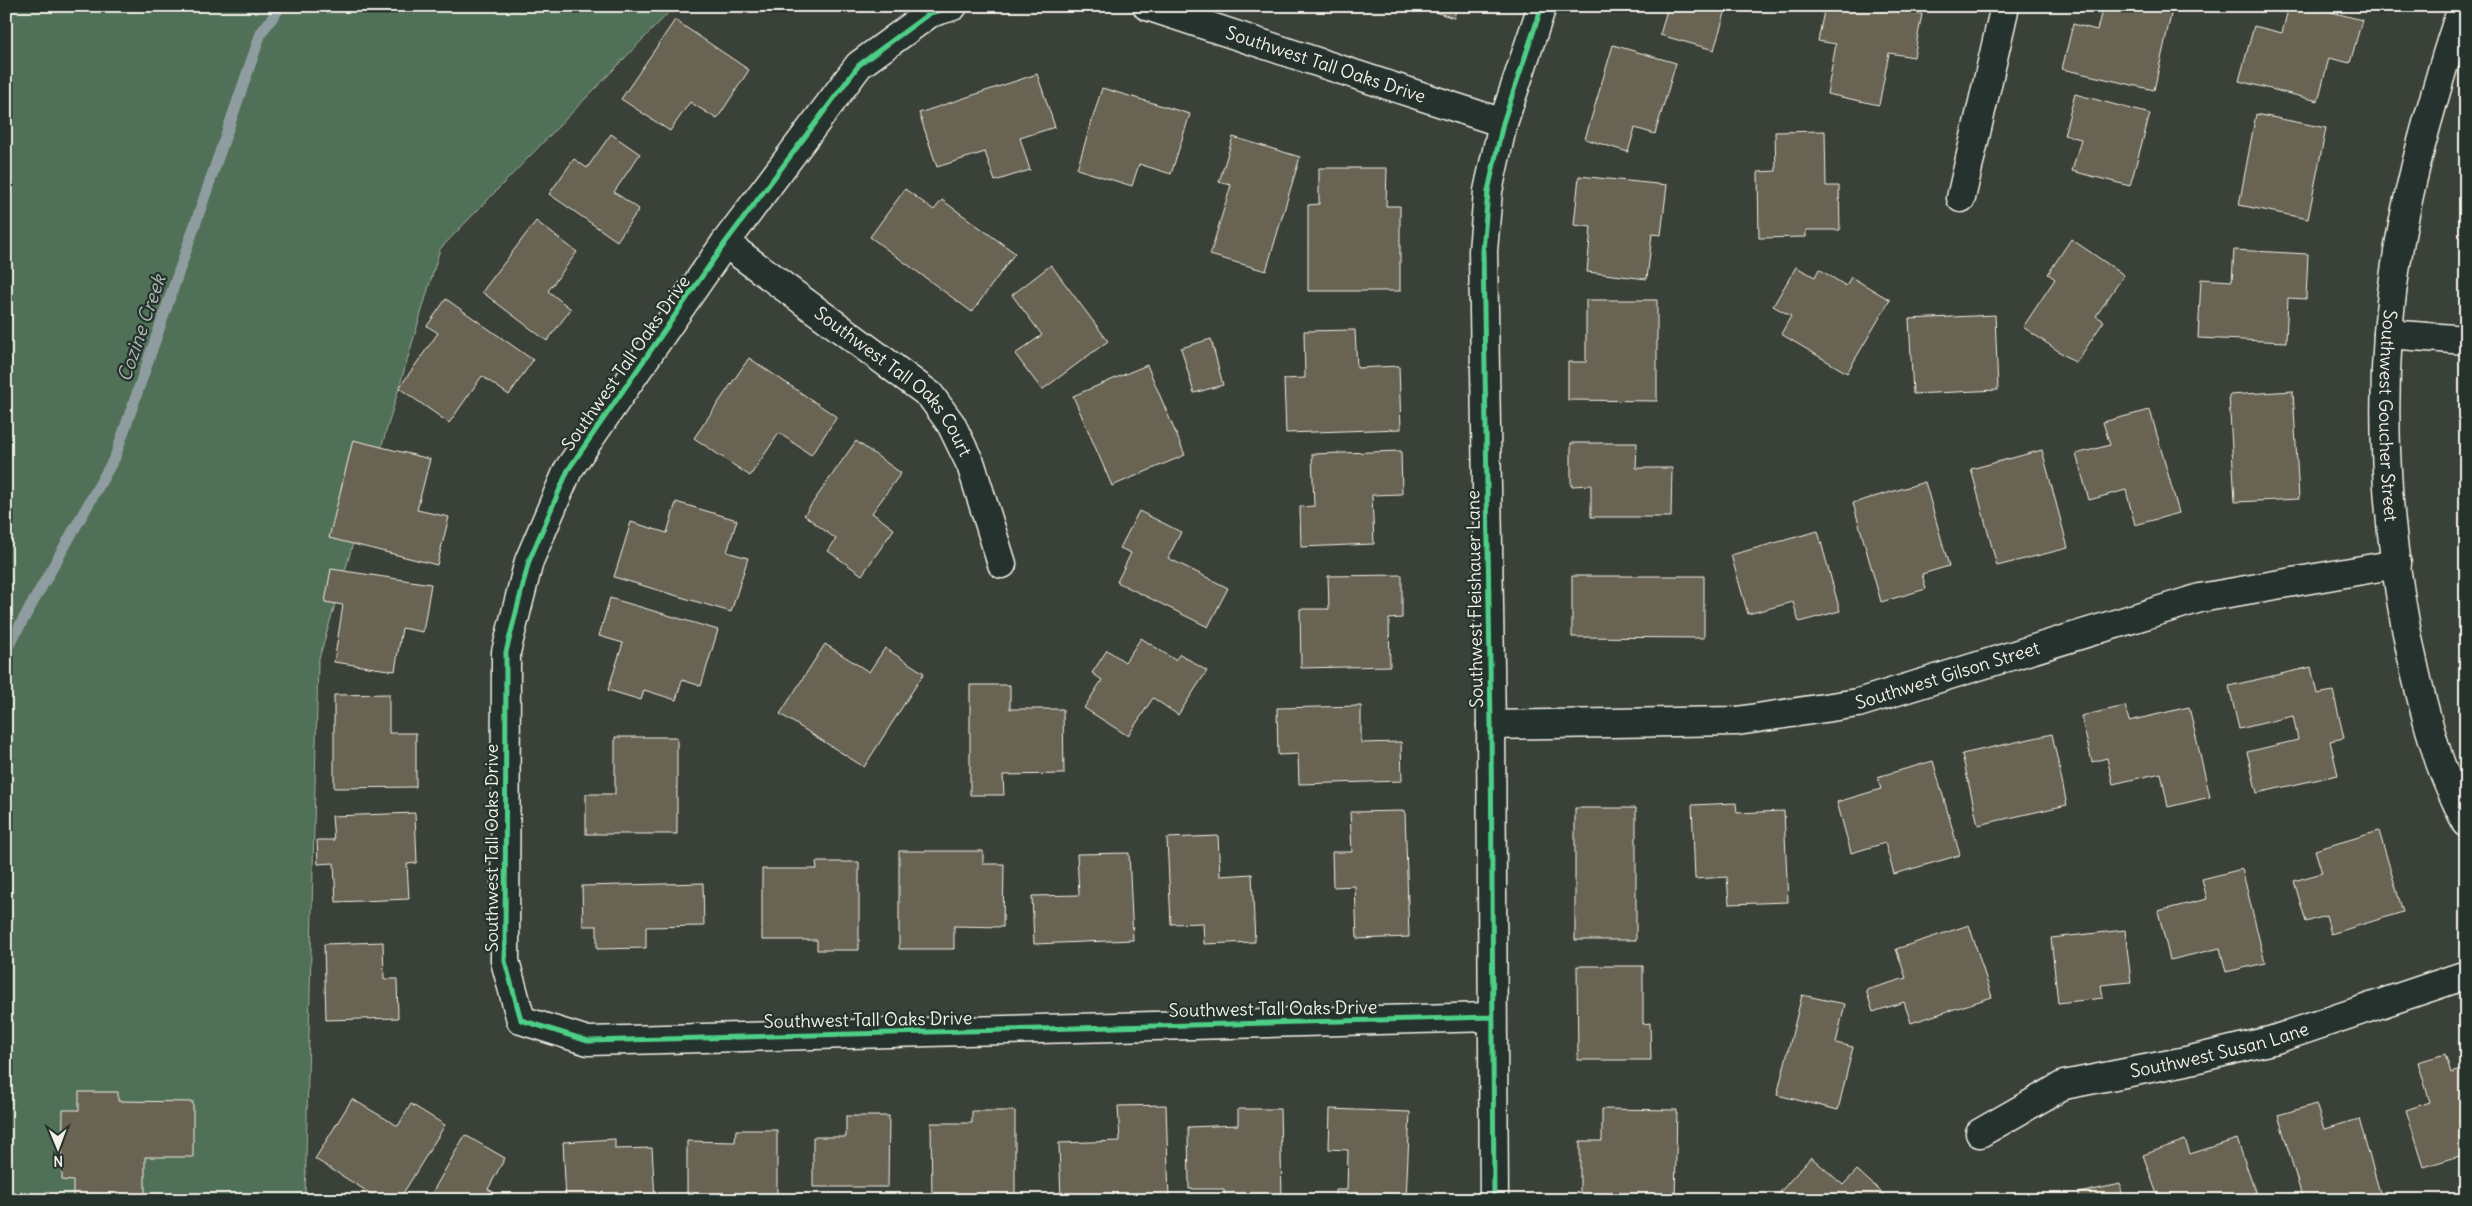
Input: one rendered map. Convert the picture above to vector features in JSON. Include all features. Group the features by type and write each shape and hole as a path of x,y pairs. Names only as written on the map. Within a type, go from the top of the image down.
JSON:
{"street":[{"name":"Southwest Tall Oaks Drive","path":"953,6 930,13 859,65 725,244 568,470 529,561 506,652 505,961 521,1020 588,1041 1492,1018"},
{"name":"Southwest Tall Oaks Drive","path":"1147,6 1503,123"},
{"name":"Southwest Fleishauer Lane","path":"1494,1200 1491,726 1483,251 1488,192 1503,123 1542,6"},
{"path":"1961,198 2005,6"},
{"name":"Southwest Goucher Street","path":"2464,6 2453,32 2423,137 2399,243 2388,334 2386,461 2397,564 2412,656 2437,754 2466,823"},
{"name":"Southwest Tall Oaks Court","path":"725,244 930,395 951,424 971,465 1002,564"},
{"path":"2388,334 2466,340"},
{"name":"Southwest Gilson Street","path":"1491,726 1737,721 1858,703 2200,598 2397,564"},
{"name":"Southwest Susan Lane","path":"1980,1133 2064,1085 2186,1061 2273,1040 2466,975"}],"green space":[{"path":"6,6 675,6 440,249 318,662 305,1200 6,1200"}],"building":[{"path":"1416,6 1457,6 1454,18"},
{"path":"1668,6 1727,6 1714,50 1660,35"},
{"path":"1825,6 1880,6 1922,14 1914,57 1889,53 1879,105 1827,94 1836,44 1818,41"},
{"path":"2103,6 2115,9 2116,6 2173,6 2154,90 2062,69 2073,24 2097,30"},
{"path":"2289,6 2308,6 2362,20 2350,63 2329,58 2318,101 2239,81 2254,26 2282,33"},
{"path":"675,20 749,70 717,119 690,102 670,131 621,99"},
{"path":"1613,45 1676,63 1655,134 1635,128 1628,152 1585,139"},
{"path":"1037,74 1055,127 1020,138 1030,170 995,181 985,152 937,167 919,113"},
{"path":"1102,88 1190,114 1171,174 1139,164 1132,186 1077,169"},
{"path":"2075,94 2150,114 2130,186 2072,171 2081,139 2064,135"},
{"path":"2256,114 2326,128 2308,219 2239,205"},
{"path":"1825,131 1826,186 1839,186 1840,230 1806,230 1806,237 1759,238 1758,172 1776,171 1775,132"},
{"path":"611,134 640,154 614,192 639,209 617,241 549,194 574,159 587,168"},
{"path":"1233,137 1300,157 1266,271 1210,255 1231,185 1219,182"},
{"path":"1319,168 1387,168 1386,206 1400,206 1400,291 1308,291 1308,205 1319,204"},
{"path":"1579,176 1667,185 1661,235 1652,234 1647,279 1587,272 1591,227 1574,225"},
{"path":"905,189 934,210 942,200 1015,253 972,312 870,237"},
{"path":"536,221 577,252 548,291 571,309 547,341 482,292"},
{"path":"2071,239 2124,275 2096,316 2104,321 2076,363 2023,327 2055,279 2048,274"},
{"path":"2234,250 2308,254 2306,299 2288,298 2286,342 2198,338 2201,279 2232,281"},
{"path":"1051,265 1108,341 1042,390 1015,354 1042,335 1012,295"},
{"path":"1796,267 1815,277 1819,269 1846,286 1851,277 1890,300 1847,373 1781,334 1791,316 1773,306"},
{"path":"446,299 533,360 509,395 482,376 449,423 399,388 438,333 427,326"},
{"path":"1586,300 1657,300 1657,401 1568,400 1568,362 1586,362"},
{"path":"1995,315 1998,390 1913,394 1909,319"},
{"path":"1355,330 1357,368 1399,366 1401,429 1286,433 1284,379 1305,378 1304,331"},
{"path":"1211,339 1223,385 1194,393 1181,348"},
{"path":"749,358 837,417 811,455 779,433 750,476 694,438"},
{"path":"1147,365 1185,455 1112,486 1073,396"},
{"path":"2293,391 2299,499 2235,502 2229,395"},
{"path":"2150,410 2179,513 2135,525 2126,490 2089,500 2076,454 2110,445 2103,422"},
{"path":"353,440 430,459 417,510 449,517 437,565 329,538"},
{"path":"856,441 901,473 872,513 894,529 862,575 828,551 836,539 804,515"},
{"path":"1571,443 1637,443 1636,468 1672,468 1671,517 1591,517 1591,485 1571,486"},
{"path":"2042,450 2068,548 1997,566 1971,469"},
{"path":"1401,451 1402,494 1372,495 1374,544 1301,547 1300,507 1314,506 1312,454"},
{"path":"1925,482 1949,566 1922,574 1926,589 1881,602 1853,503"},
{"path":"676,502 737,520 727,552 748,558 731,612 614,577 631,522 667,533"},
{"path":"1139,511 1181,532 1168,558 1228,588 1208,627 1117,582 1131,553 1120,548"},
{"path":"1818,531 1840,611 1799,622 1793,602 1748,614 1731,555"},
{"path":"331,569 431,584 423,632 402,628 395,671 334,662 343,605 325,602"},
{"path":"1402,575 1402,618 1389,619 1390,666 1301,668 1300,609 1329,609 1328,576"},
{"path":"1572,576 1704,576 1704,638 1572,637"},
{"path":"610,598 718,630 701,686 682,680 676,700 644,690 641,700 608,690 623,643 599,636"},
{"path":"1141,638 1175,660 1180,654 1207,671 1178,715 1153,698 1128,736 1084,708 1102,680 1092,673 1107,650 1125,662"},
{"path":"825,644 869,672 885,648 924,673 864,767 780,714"},
{"path":"2311,667 2317,694 2333,691 2344,738 2330,741 2338,775 2257,793 2247,752 2298,740 2293,716 2239,729 2229,686"},
{"path":"970,685 1010,685 1010,709 1063,709 1064,774 1003,775 1004,795 970,795"},
{"path":"389,694 389,733 416,733 416,787 334,788 334,695"},
{"path":"1361,706 1361,743 1401,742 1402,781 1299,784 1298,754 1278,755 1277,708"},
{"path":"2125,706 2129,721 2189,707 2210,797 2168,807 2161,773 2113,784 2107,758 2092,762 2081,716"},
{"path":"2052,734 2067,805 1978,825 1962,754"},
{"path":"615,737 677,737 677,834 586,834 586,794 615,794"},
{"path":"1933,761 1960,855 1894,874 1885,843 1851,853 1837,802 1881,789 1877,777"},
{"path":"1736,803 1737,813 1784,811 1788,902 1729,904 1727,877 1695,879 1692,805"},
{"path":"1575,808 1636,808 1636,940 1575,940"},
{"path":"1405,811 1409,937 1357,939 1355,886 1333,887 1332,852 1352,852 1350,812"},
{"path":"415,813 417,863 407,864 409,899 336,902 334,863 318,864 317,840 334,840 332,816"},
{"path":"2379,831 2403,912 2331,934 2326,916 2306,922 2294,881 2322,873 2315,850"},
{"path":"1218,836 1220,876 1252,874 1255,942 1204,944 1203,923 1171,924 1167,838"},
{"path":"899,851 983,851 983,864 1004,864 1003,927 954,926 954,949 899,949"},
{"path":"1129,853 1133,940 1034,944 1032,896 1079,895 1077,854"},
{"path":"816,862 859,862 859,950 817,950 817,940 762,940 762,869 817,869"},
{"path":"2242,869 2265,963 2226,972 2220,948 2170,960 2158,911 2207,899 2202,879"},
{"path":"703,883 704,926 646,927 646,948 597,949 597,926 583,926 582,886"},
{"path":"1969,925 1992,997 1911,1023 1904,1002 1873,1012 1866,990 1906,978 1896,949"},
{"path":"2125,930 2131,982 2101,985 2103,998 2058,1003 2051,938"},
{"path":"383,942 384,979 397,979 398,1018 326,1020 324,944"},
{"path":"1577,966 1643,966 1643,1024 1650,1023 1651,1060 1578,1060"},
{"path":"1802,995 1845,1004 1836,1043 1853,1047 1838,1110 1777,1095"},
{"path":"2445,1054 2451,1073 2466,1068 2466,1154 2424,1167 2406,1110 2430,1102 2418,1062"},
{"path":"79,1092 118,1092 118,1101 193,1102 193,1157 145,1157 145,1200 73,1200 73,1181 62,1180 63,1110 79,1110"},
{"path":"352,1099 398,1126 411,1104 445,1125 399,1200 381,1200 315,1159"},
{"path":"2316,1104 2324,1129 2359,1119 2382,1200 2303,1200 2278,1115"},
{"path":"1166,1105 1169,1200 1061,1200 1059,1143 1120,1141 1118,1106"},
{"path":"1238,1109 1280,1109 1282,1198 1225,1199 1224,1189 1189,1189 1188,1127 1238,1125"},
{"path":"1330,1109 1410,1112 1406,1200 1335,1200 1335,1190 1347,1190 1348,1150 1329,1149"},
{"path":"1602,1109 1677,1110 1675,1200 1580,1198 1580,1141 1602,1141"},
{"path":"972,1111 1015,1111 1015,1200 932,1200 931,1123 972,1123"},
{"path":"846,1116 889,1116 888,1187 813,1187 813,1137 846,1137"},
{"path":"736,1130 777,1130 777,1200 687,1200 687,1141 735,1142"},
{"path":"465,1135 505,1158 488,1189 506,1200 428,1200"},
{"path":"615,1139 615,1149 652,1148 655,1200 566,1200 563,1142"},
{"path":"2237,1139 2258,1200 2159,1200 2143,1155 2185,1140 2190,1154"},
{"path":"1811,1157 1843,1185 1857,1170 1888,1198 1773,1200"},
{"path":"2120,1184 2123,1200 2080,1200 2079,1193"}],"waterway":[{"name":"Cozine Creek","path":"6,650 115,457 261,33 281,6"}],"cycle path":[{"path":"953,6 930,13 859,65 725,243 568,470 529,561 506,652 505,961 521,1020 588,1041 1492,1017"},
{"path":"1494,1200 1491,725 1483,251 1488,191 1503,123 1542,6"}]}
